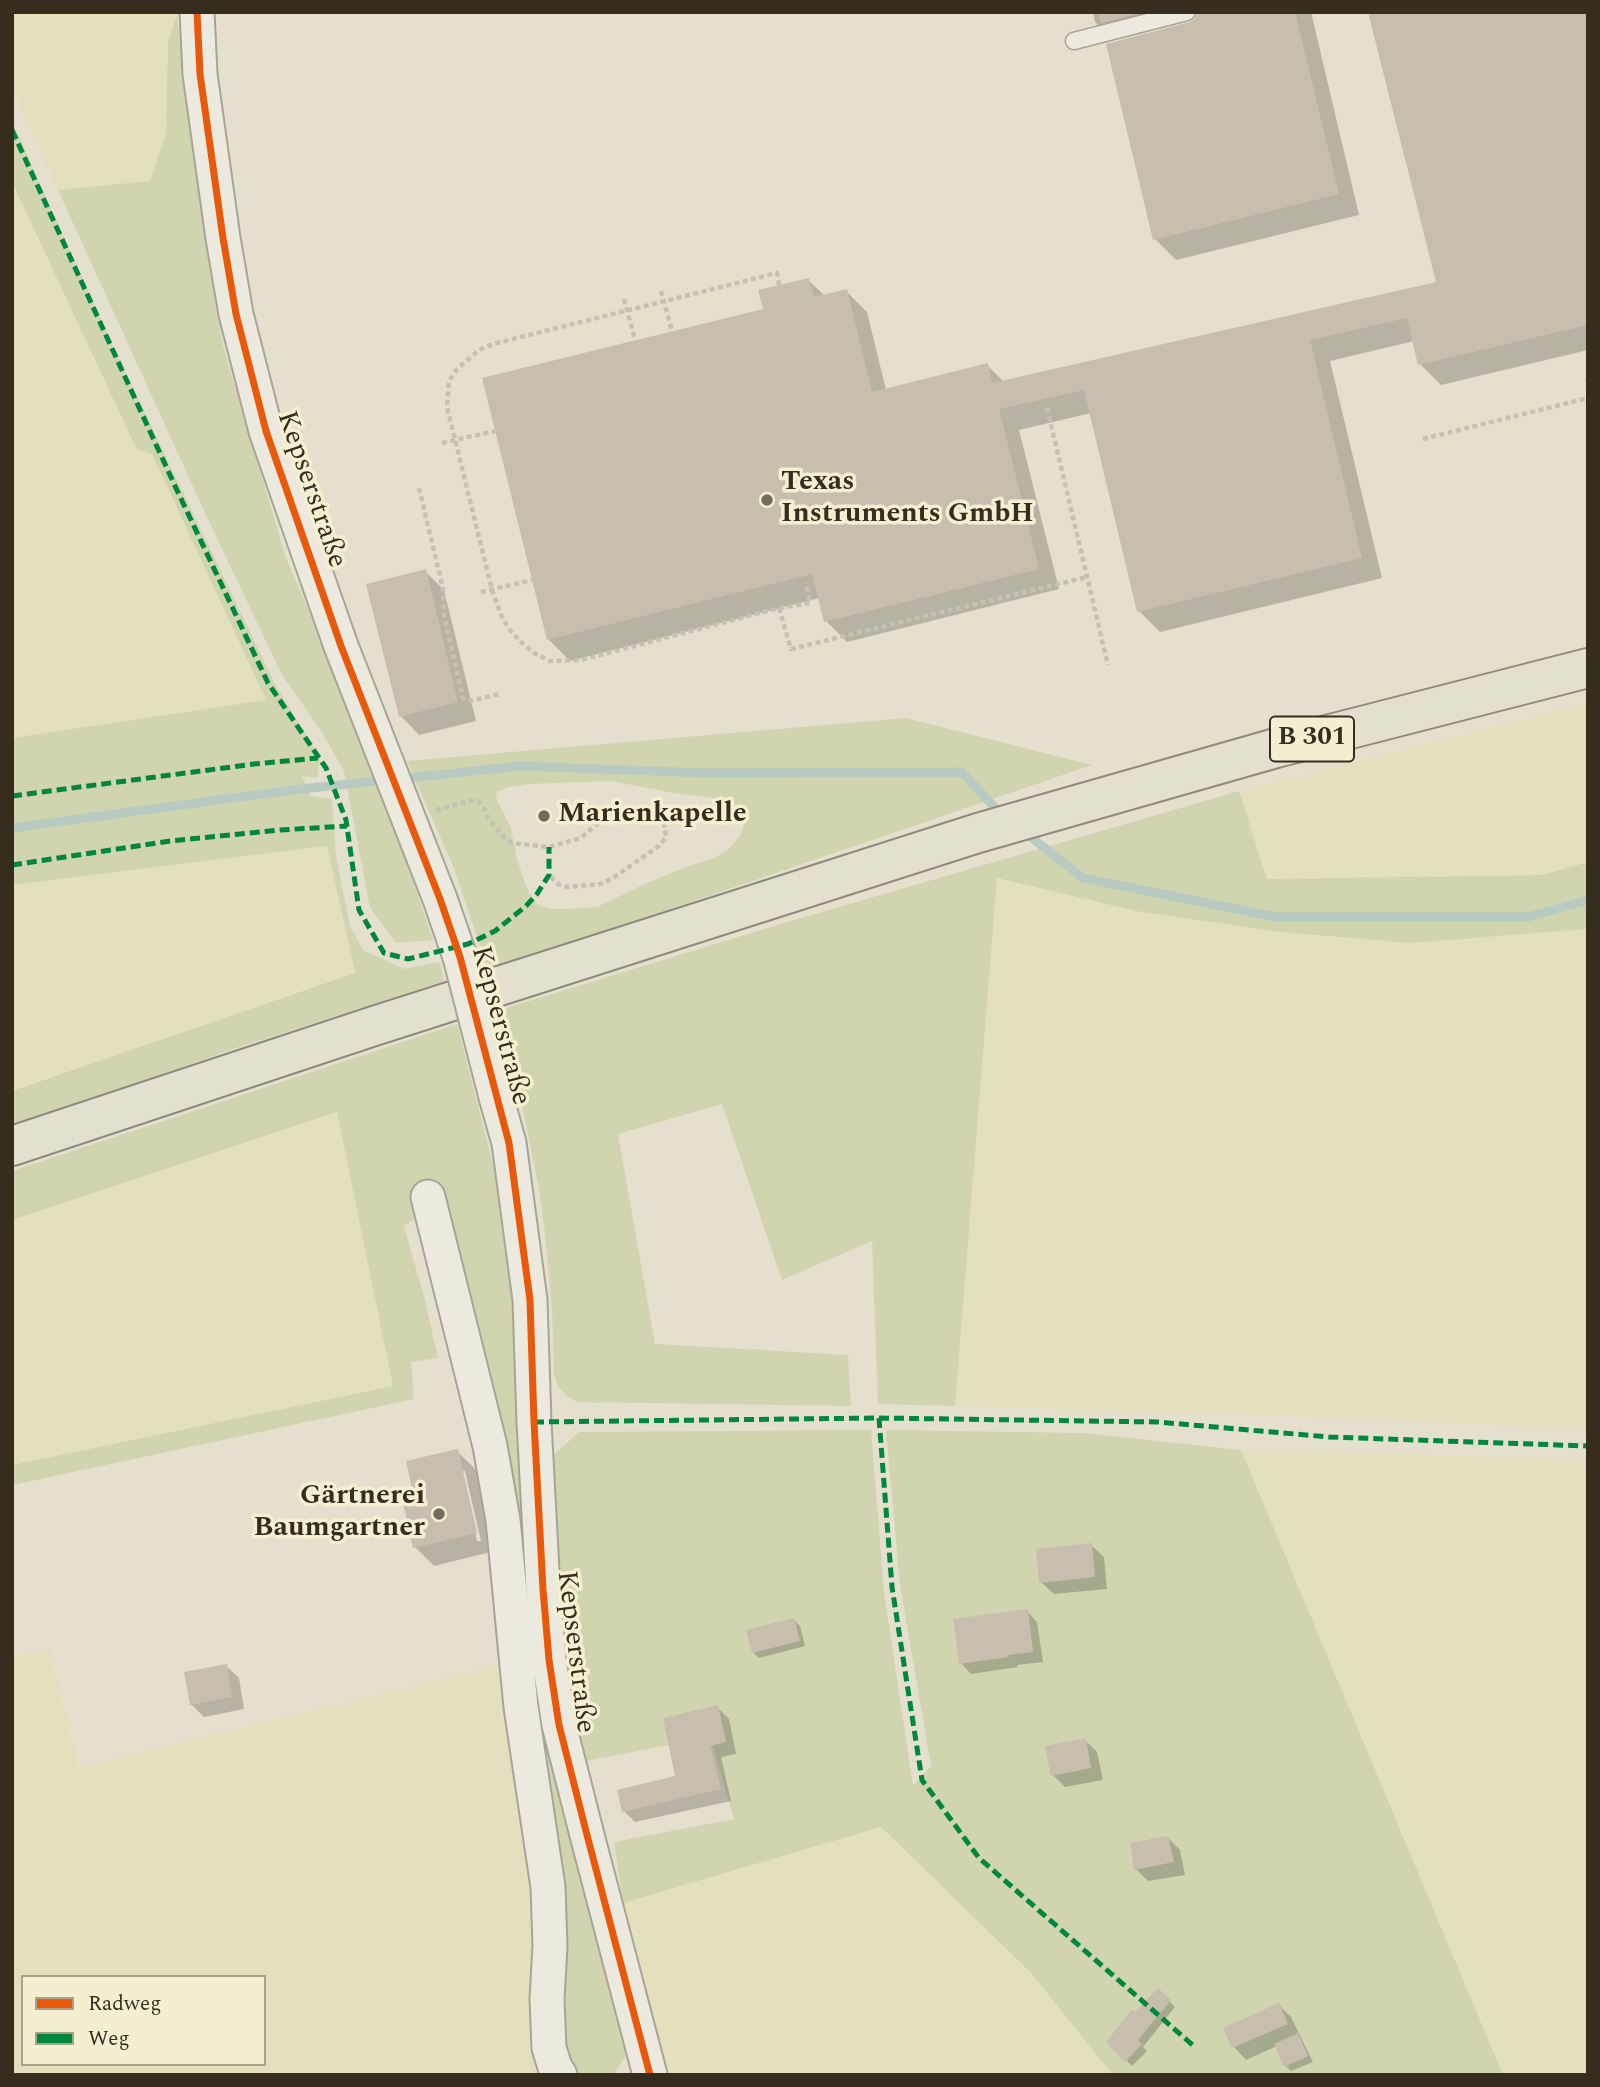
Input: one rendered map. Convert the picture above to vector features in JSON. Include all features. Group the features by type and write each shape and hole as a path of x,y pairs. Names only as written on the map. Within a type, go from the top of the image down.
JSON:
{"main road":[{"name":"B 301","path":"12,1146 374,1026 978,833 1276,748 1588,668"}],"street":[{"name":"Kepserstraße","path":"197,12 200,74 223,238 236,314 266,431 341,646 460,957 509,1143 530,1300 543,1589 557,1712 583,1823 650,2075"},
{"name":"Kepserstraße","path":"428,1197 490,1446 503,1520 521,1707 548,1887 549,2048 560,2075"}],"lane":[{"path":"1074,41 1187,12"}],"path":[{"path":"779,285 778,273 493,344 479,351 457,369 449,381 447,407 492,590 501,615 509,629 534,653 550,661 580,660 779,608 810,603 806,583"},
{"path":"661,291 672,331"},
{"path":"624,299 635,340"},
{"path":"1423,439 1588,398"},
{"path":"1046,408 1108,665"},
{"path":"442,443 495,431"},
{"path":"419,488 443,590 444,615 463,698 470,701 499,694"},
{"path":"779,608 790,649 1087,577"},
{"path":"481,592 532,580"},
{"path":"470,801 478,801 505,838 519,844 549,847 566,843 581,838 608,815 626,809 650,813 664,824 666,837 659,846 600,884 567,887 558,884 549,875"}],"shaded area":[{"path":"12,12 177,12 168,43 166,133 150,182 58,190 12,86"},
{"path":"12,182 137,450 152,454 266,701 12,738"},
{"path":"1588,703 1588,862 1542,875 1267,879 1239,791"},
{"path":"328,846 355,973 12,1091 12,885"},
{"path":"997,878 1136,911 1280,932 1409,943 1588,929 1588,1429 1264,1415 955,1406"},
{"path":"337,1112 394,1386 12,1465 12,1220"},
{"path":"1241,1450 1588,1459 1588,2075 1503,2075"},
{"path":"49,1648 80,1767 503,1664 535,1861 546,2075 12,2075 12,1657"},
{"path":"881,1827 1031,1973 1113,2075 665,2075 623,1903"}],"green space":[{"path":"177,15 189,124 223,346 286,558 369,751 433,940 396,943 370,908 344,771 320,729 282,675 58,190 150,181 166,133 168,43"},
{"path":"12,121 109,338 276,686 320,758 317,778 302,776 311,796 332,799 336,856 350,926 363,950 404,969 440,962 444,981 236,1048 12,1127 12,1091 355,973 327,846 12,885 12,738 266,700 152,454 137,450 12,182"},
{"path":"906,718 1092,765 489,971 453,866 407,761","holes":["611,781 713,798 744,809 745,822 740,836 728,850 712,859 688,866 597,907 550,909 538,905 527,889 511,828 497,800 496,792 528,784"]},
{"path":"1239,791 1267,879 1542,875 1588,862 1588,929 1409,943 1280,932 1136,911 997,878 955,1406 878,1404 872,1241 782,1280 722,1104 618,1134 655,1344 848,1355 851,1406 577,1402 558,1386 554,1374 552,1311 539,1189 500,1010 777,925"},
{"path":"457,1024 499,1188 515,1309 523,1479 629,2044 625,2057 613,2075 580,2074 566,2059 445,1200 404,1226 438,1358 411,1362 414,1399 12,1485 12,1465 393,1386 337,1112 12,1220 12,1171"},
{"path":"871,1430 884,1592 913,1786 931,1766 900,1585 886,1430 1084,1433 1241,1450 1503,2075 1113,2075 1031,1973 881,1827 623,1903 614,1842 734,1819 710,1737 581,1762 558,1654 544,1464 579,1432"}],"building":[{"path":"1098,12 1144,12 1101,23"},
{"path":"1197,12 1295,12 1339,194 1153,240 1106,44 1190,22 1195,19"},
{"path":"1368,12 1588,12 1588,325 1418,365 1407,318 1310,340 1362,558 1137,612 1084,390 999,409 1039,569 824,622 812,574 547,640 482,378 763,309 758,290 809,278 814,297 847,289 872,392 988,363 992,383 1436,282"},
{"path":"426,569 458,702 399,717 366,584"},
{"name":"Gärtnerei Baumgartner","path":"458,1449 477,1533 413,1548 401,1494 413,1492 406,1461"},
{"path":"1092,1543 1095,1577 1039,1583 1036,1549"},
{"path":"1028,1609 1033,1652 959,1664 953,1619"},
{"path":"794,1618 800,1641 752,1653 746,1630"},
{"path":"227,1664 232,1697 190,1705 184,1672"},
{"path":"718,1705 726,1742 710,1746 721,1789 622,1812 617,1790 675,1776 663,1718"},
{"path":"1086,1738 1091,1768 1051,1776 1045,1746"},
{"path":"1168,1836 1174,1862 1134,1870 1130,1843"},
{"path":"1158,1988 1171,2000 1138,2040 1142,2044 1125,2062 1106,2042 1132,2009 1135,2012"},
{"path":"1279,2003 1288,2024 1232,2048 1223,2028"},
{"path":"1298,2033 1308,2056 1284,2067 1274,2044"}],"waterway":[{"path":"399,779 521,766 705,773 962,772 1003,815"},
{"path":"12,828 385,780"},
{"path":"1022,830 1083,878 1276,917 1528,917 1588,900"}],"marked path":[{"path":"12,130 268,683 326,768 346,820 359,910 384,953 408,959 468,944 495,931 537,894 549,875 549,847"},
{"path":"12,796 318,758"},
{"path":"12,865 170,841 347,826"},
{"path":"879,1418 892,1587 922,1780 979,1858 1196,2048"},
{"path":"534,1422 879,1418 1158,1422 1329,1437 1588,1446"}],"cycle path":[{"path":"197,12 200,74 223,238 236,314 266,431 341,646 460,957 509,1143 530,1300 534,1422 549,1660 559,1725 650,2075"}],"place":[{"name":"Texas Instruments GmbH","path":"767,500"},
{"name":"Marienkapelle","path":"544,816"},
{"name":"Gärtnerei Baumgartner","path":"439,1514"}]}
